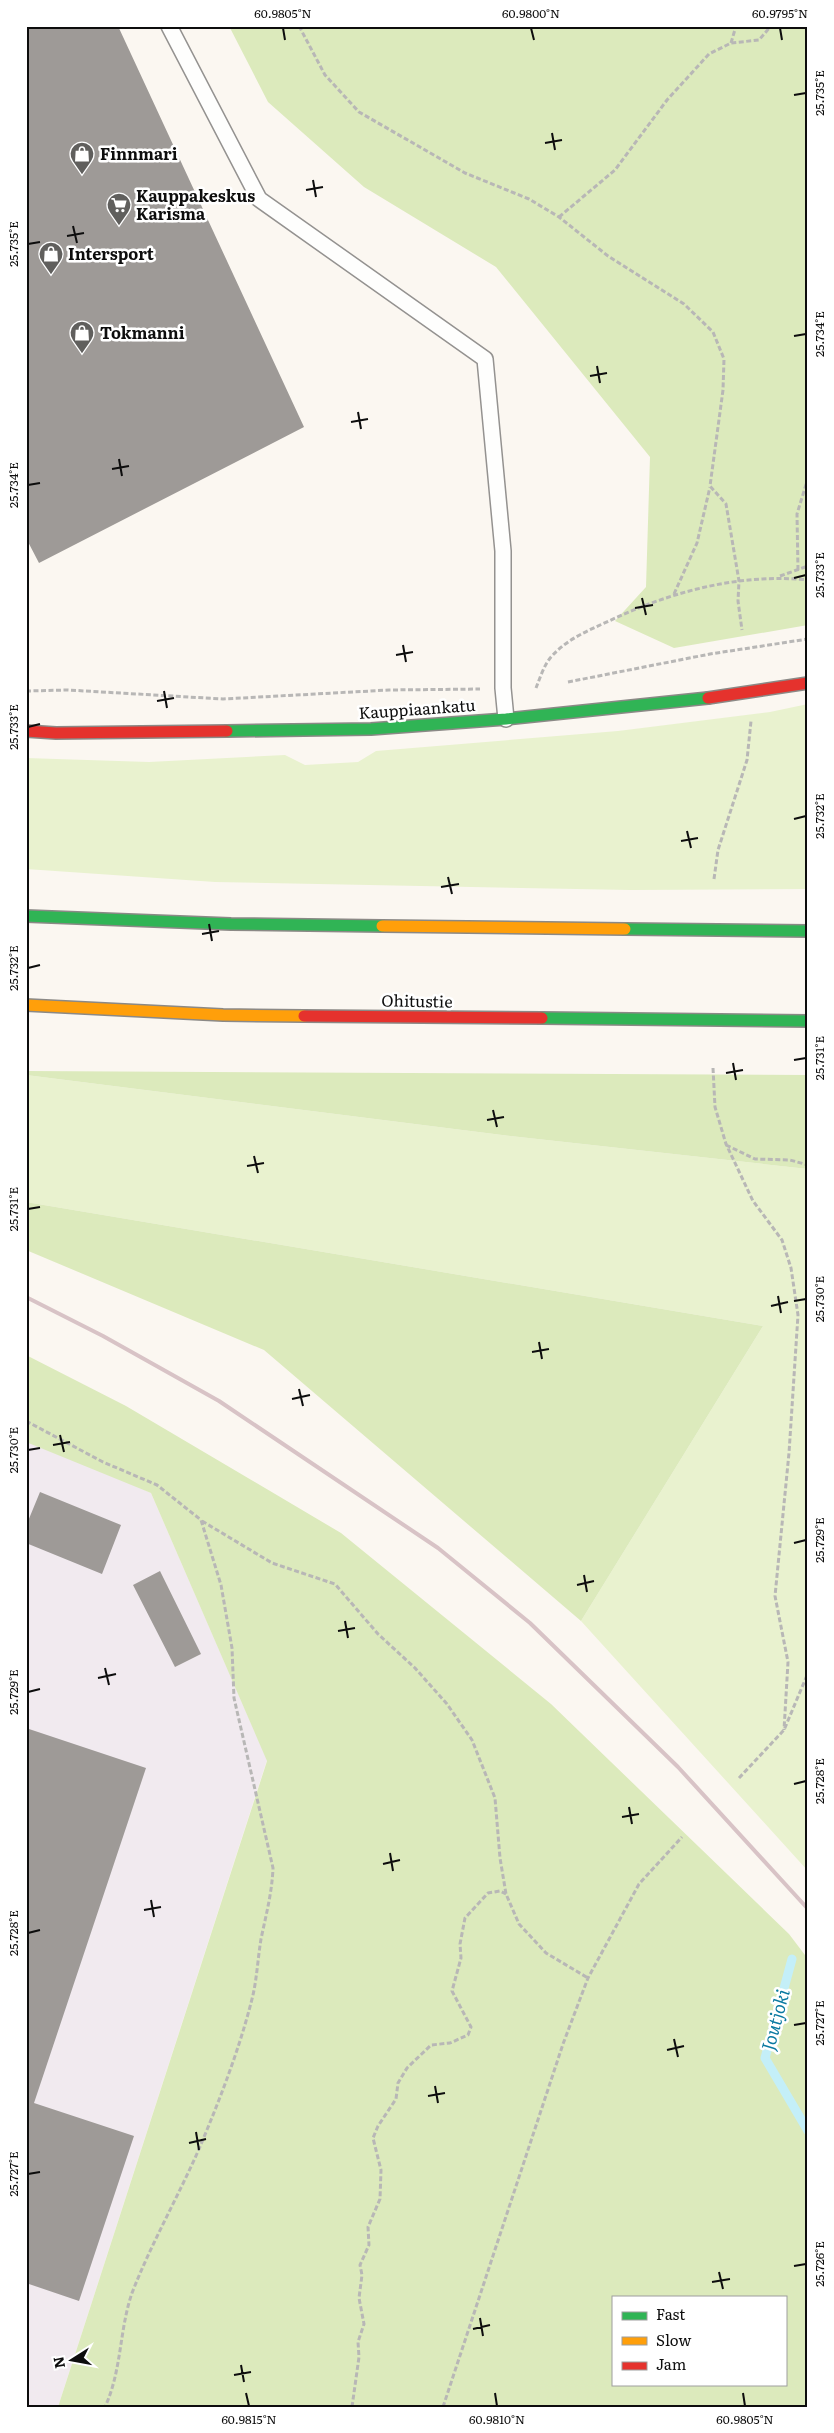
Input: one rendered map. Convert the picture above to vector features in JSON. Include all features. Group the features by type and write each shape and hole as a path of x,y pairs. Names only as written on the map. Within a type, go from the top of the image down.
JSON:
{"main road":[{"name":"Kauppiaankatu","path":"26,731 56,733 371,730 506,719 720,697 808,683"},
{"path":"26,916 231,924 808,931"},
{"name":"Ohitustie","path":"26,1005 223,1014 808,1021"}],"lane":[{"path":"169,26 259,199 484,359 503,552 503,688 506,719"}],"path":[{"path":"299,26 325,75 359,112 465,173 529,199 559,217 608,256 684,304 713,332 724,359 723,390 710,486 696,543 674,595"},
{"path":"731,43 736,26"},
{"path":"559,217 615,170 667,100 709,54 731,43 759,40 771,26"},
{"path":"798,570 797,514 808,478"},
{"path":"710,486 726,504 739,580 738,601 742,630"},
{"path":"778,577 808,566"},
{"path":"536,688 550,658 573,637 638,607 674,595 739,580 778,577 808,580"},
{"path":"564,682 710,654 808,639"},
{"path":"26,691 68,690 223,699 388,690 536,688 545,686"},
{"path":"714,879 718,850 747,760 751,721"},
{"path":"713,1068 715,1107 726,1144 753,1201 782,1240 791,1268 798,1315 789,1453 775,1596 788,1662 784,1730"},
{"path":"726,1144 755,1159 790,1160 808,1165"},
{"path":"26,1421 102,1462 157,1485 201,1520 272,1564 335,1584 378,1634 415,1668 447,1704 472,1740 495,1798 500,1858 506,1894 519,1924 546,1953 588,1978"},
{"path":"105,2407 112,2394 120,2363 122,2327 132,2293 198,2149 234,2061 253,1993 262,1938 272,1895 274,1868 234,1698 232,1648 221,1585 201,1520"},
{"path":"739,1778 784,1730 808,1672"},
{"path":"443,2407 563,2044 588,1978 639,1884 682,1837"},
{"path":"352,2407 359,2357 358,2342 364,2324 359,2298 362,2276 360,2265 368,2245 368,2227 380,2199 381,2170 373,2138 396,2099 398,2083 412,2061 420,2057 431,2045 450,2043 468,2035 471,2027 452,1991 461,1958 460,1944 465,1918 488,1893 500,1891 506,1894"}],"shaded area":[{"path":"26,1435 151,1493 267,1760 58,2407 26,2407"}],"green space":[{"path":"229,26 808,26 808,625 674,648 615,621 646,587 650,457 496,267 364,187 268,102"},
{"path":"808,704 808,889 631,890 215,882 26,869 26,758 149,762 285,755 305,765 358,762 376,751 618,731 770,712"},
{"path":"26,1071 808,1075 808,1169 502,1135 26,1075"},
{"path":"26,1075 502,1135 808,1169 808,1871 581,1621 763,1326 26,1202"},
{"path":"26,1202 763,1326 581,1621 264,1350 26,1250"},
{"path":"26,1355 126,1406 341,1533 551,1704 789,1934 808,1959 808,2407 58,2407 267,1761 151,1493 26,1442"}],"building":[{"name":"Kauppakeskus Karisma","path":"26,26 118,26 304,427 39,563 26,538"},
{"path":"40,1492 121,1525 102,1574 26,1543 26,1526"},
{"path":"160,1571 201,1654 175,1667 133,1585"},
{"path":"26,1728 146,1768 34,2103 134,2136 79,2301 26,2283"}],"waterway":[{"name":"Joutjoki","path":"792,1959 765,2058 808,2131"}],"railway":[{"path":"26,1297 103,1336 219,1401 438,1548 530,1623 678,1767 808,1909"}],"traffic: fast":[{"path":"227,731 371,729 506,719 708,698"},
{"path":"26,916 231,924 382,926"},
{"path":"625,929 808,931"},
{"path":"542,1018 808,1021"}],"traffic: slow":[{"path":"382,926 625,929"},
{"path":"26,1005 223,1015 304,1016"}],"traffic: jam":[{"path":"708,698 808,683"},
{"path":"26,731 56,733 227,731"},
{"path":"304,1016 542,1018"}],"place":[{"name":"Finnmari","path":"82,175"},
{"name":"Kauppakeskus Karisma","path":"119,226"},
{"name":"Intersport","path":"51,275"},
{"name":"Tokmanni","path":"82,354"}]}
